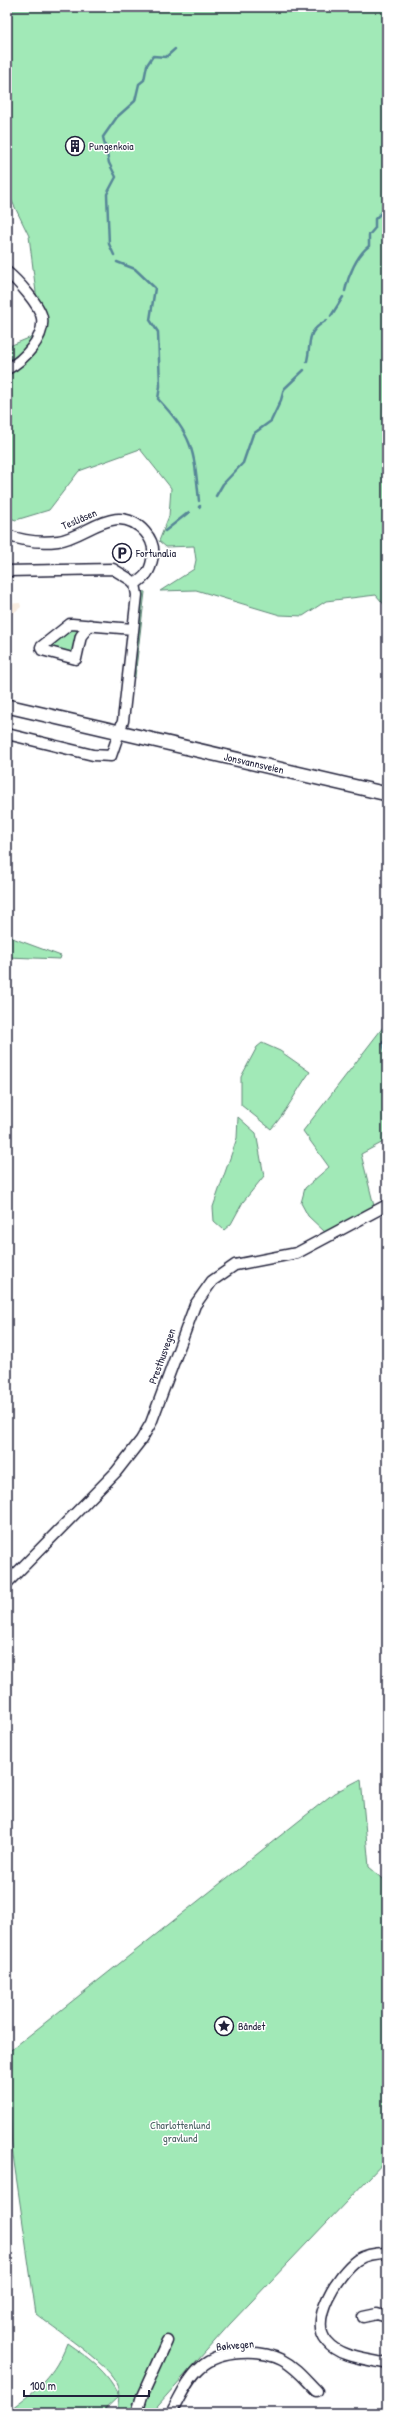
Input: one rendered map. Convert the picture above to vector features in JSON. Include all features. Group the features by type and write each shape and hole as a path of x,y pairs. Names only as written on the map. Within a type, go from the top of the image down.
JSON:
{"main road":[{"name":"Jonsvannsveien","path":"7,706 387,794"}],"street":[{"path":"7,272 29,297 42,316 42,323 26,356 7,369"},
{"name":"Tesliåsen","path":"7,535 32,541 58,540 104,521 127,521 143,530 149,537 153,551 151,567 147,574 135,584"},
{"path":"7,571 107,568 124,574 135,584 137,594 124,721 111,756 93,755 7,734"},
{"path":"90,625 81,636 76,659 42,650 40,647 67,625 90,625 133,629"},
{"name":"Presthusvegen","path":"7,1583 116,1472 141,1440 151,1423 194,1306 212,1282 235,1265 297,1253 387,1205"},
{"path":"387,2253 370,2254 359,2259 349,2267 325,2303 321,2312 320,2325 327,2342 336,2350 387,2364"},
{"path":"363,2317 377,2314 387,2317"},
{"path":"137,2413 142,2396 167,2341"},
{"name":"Bøkvegen","path":"171,2413 199,2368 213,2358 224,2356 255,2354 282,2360 298,2371 317,2391"}],"shaded area":[{"path":"20,603 21,607 7,618 7,604"}],"green space":[{"path":"7,7 387,7 387,608 376,595 326,601 303,616 280,615 196,590 160,591 194,569 196,560 194,546 166,547 159,541 169,516 171,488 140,449 79,471 49,510 16,520 7,517 7,347 41,333 29,236 7,191"},
{"path":"142,591 145,592 135,677 132,676"},
{"path":"82,627 74,653 71,654 47,648 67,629"},
{"path":"7,936 61,956 60,959 7,957"},
{"path":"387,1022 387,1140 361,1154 374,1206 326,1233 308,1216 301,1203 305,1188 329,1167 303,1131"},
{"path":"262,1043 280,1051 310,1072 271,1129 241,1105 241,1077 257,1047"},
{"path":"238,1117 256,1133 264,1176 243,1202 231,1224 224,1230 214,1221 213,1207 237,1138"},
{"name":"Charlottenlund gravlund","path":"361,1779 369,1867 387,1882 387,2159 230,2324 151,2413 117,2413 119,2397 118,2386 111,2375 92,2356 36,2314 12,2148 7,2053 334,1793"},
{"path":"67,2343 103,2372 119,2396 101,2413 12,2413 12,2408 31,2394 51,2373"}],"waterway":[{"path":"114,255 109,244 107,194 116,177 109,163 103,137 117,117 135,101 139,84 144,80 147,65 153,56 166,57 175,49"},
{"path":"345,291 348,279 354,266 369,246 369,235 375,228 375,219 387,207"},
{"path":"117,262 135,269 155,288 150,320 158,332 160,386 158,399 179,424 190,446 196,469 199,501"},
{"path":"331,316 343,297"},
{"path":"307,361 312,333 327,320"},
{"path":"216,496 223,484 243,463 253,434 271,421 281,400 284,389 304,370"},
{"path":"165,531 189,512"},
{"path":"383,1042 387,1060"}],"place":[{"name":"Pungenkoia","path":"75,146"},
{"name":"Fortunalia","path":"122,553"},
{"name":"Båndet","path":"224,2026"}]}
